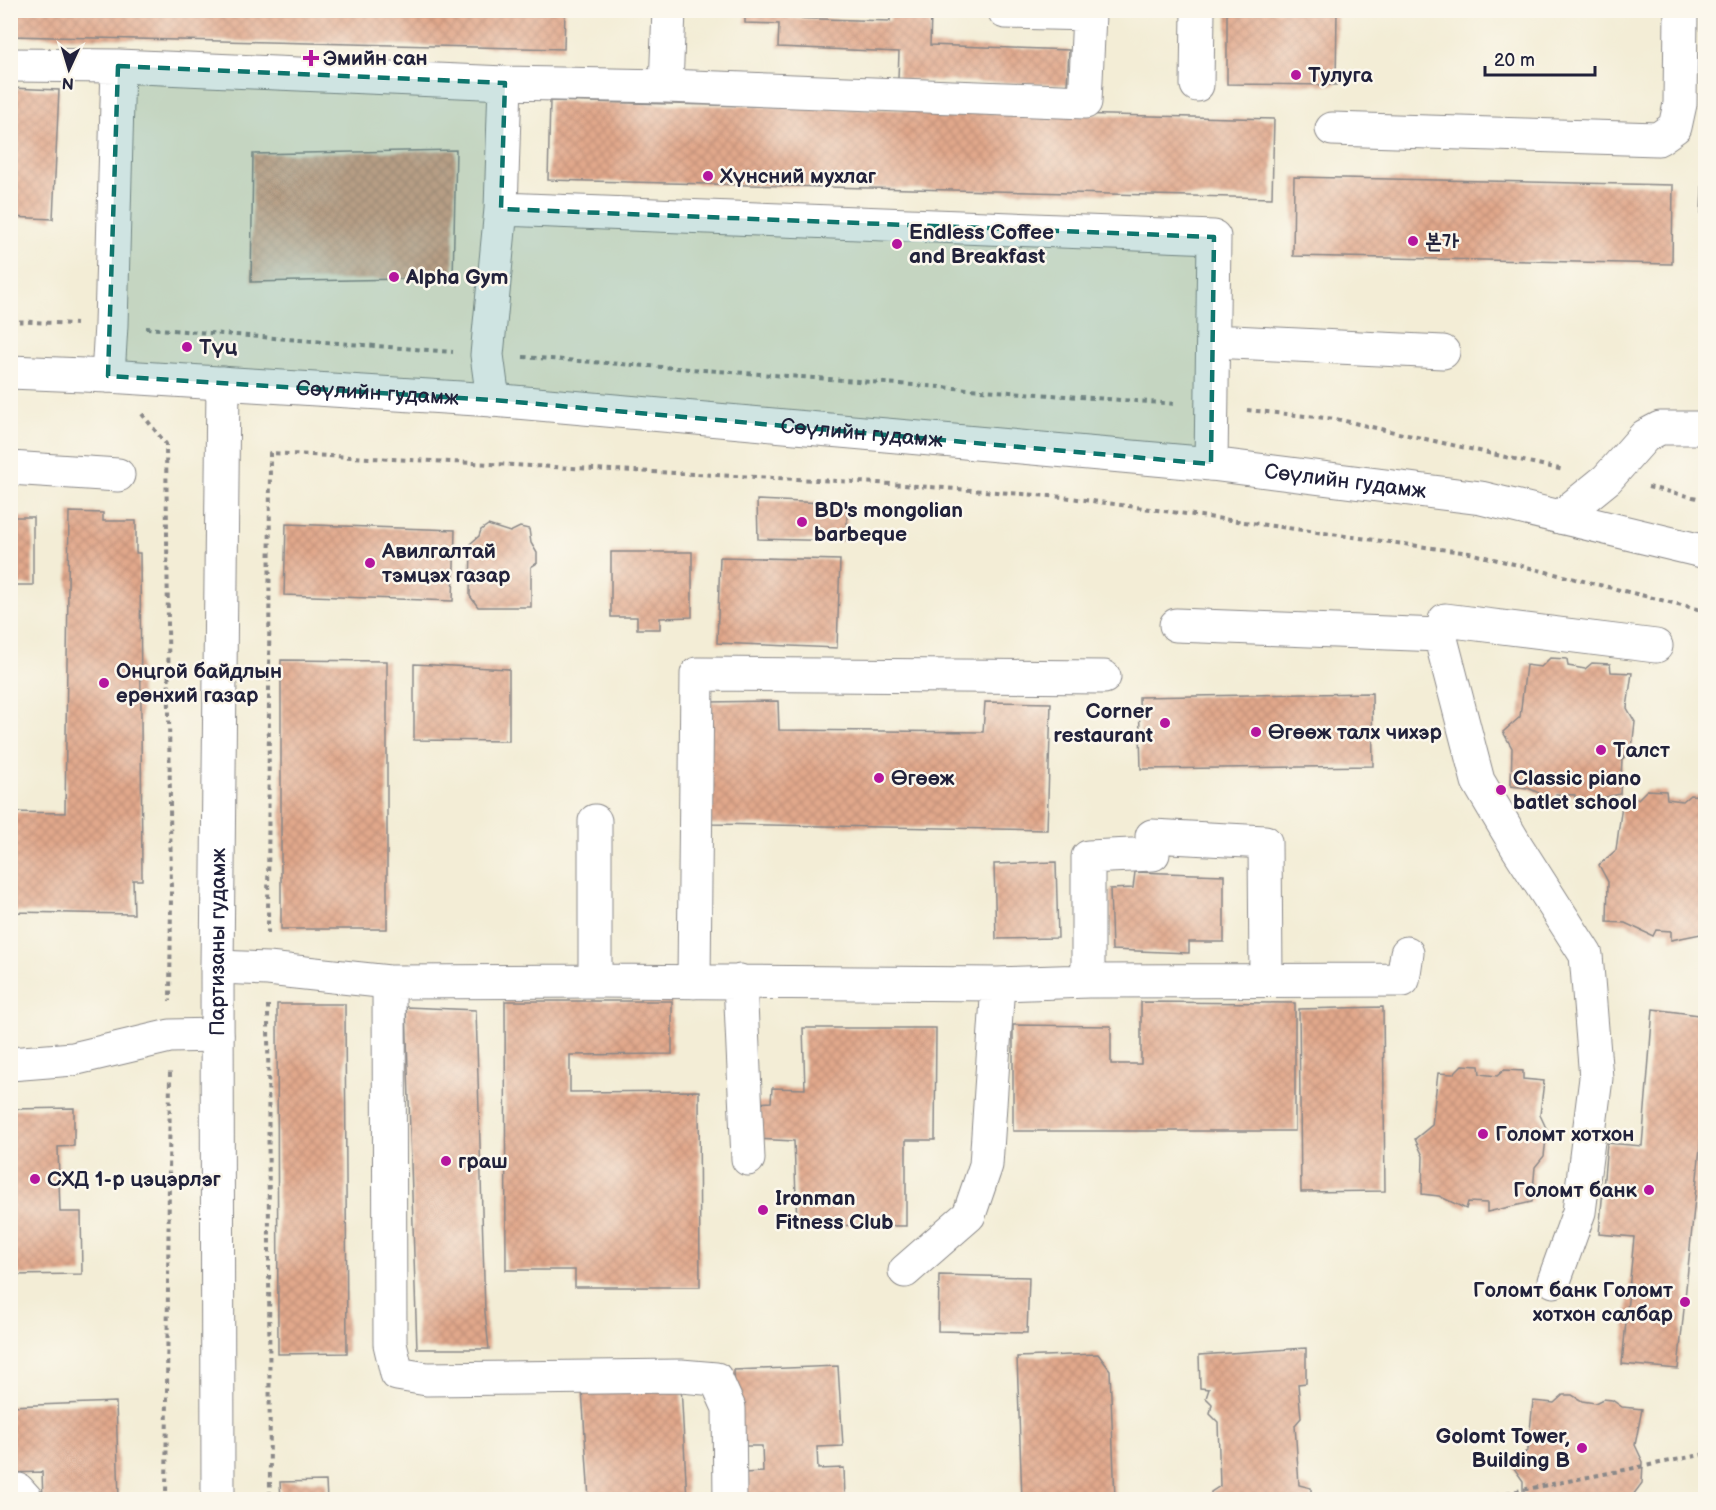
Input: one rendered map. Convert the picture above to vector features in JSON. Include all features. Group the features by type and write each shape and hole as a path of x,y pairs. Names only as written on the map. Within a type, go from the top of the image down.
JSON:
{"street":[{"path":"666,86 669,10"},
{"path":"1197,85 1198,10"},
{"path":"1332,129 1658,139 1675,127 1680,104 1681,10"},
{"path":"10,65 118,66 505,83 666,86 1085,102 1089,14 1005,12"},
{"path":"108,376 118,66"},
{"path":"493,400 487,355 501,209 505,83"},
{"path":"501,209 1214,237 1210,464"},
{"path":"1213,341 1443,352"},
{"name":"Сөүлийн гудамж","path":"10,372 493,400 1210,464 1481,498 1706,552"},
{"name":"Партизаны гудамж","path":"218,1500 217,967 223,383"},
{"path":"1560,517 1607,479 1645,436 1660,428 1706,428"},
{"path":"10,468 118,475"},
{"path":"1445,620 1656,646"},
{"path":"1176,625 1440,635 1478,781 1586,955 1596,1078 1579,1212 1554,1281"},
{"path":"694,982 697,674 1104,677"},
{"path":"595,821 595,981"},
{"path":"1088,981 1088,857 1153,854 1152,836 1265,842 1266,980"},
{"path":"217,967 268,969 389,982 740,981 998,984 1088,981 1403,980 1407,952"},
{"path":"740,981 748,1159"},
{"path":"389,982 390,1344 397,1374 427,1378 681,1376 716,1379 729,1408 730,1500"},
{"path":"905,1271 969,1215 986,1165 998,984"},
{"path":"10,1064 73,1059 170,1036 217,1035"},
{"path":"10,1490 18,1490 27,1500"}],"path":[{"path":"10,321 111,325 487,355 1212,407 1336,419 1706,500"},
{"path":"166,444 171,894 166,1500"},
{"path":"270,453 877,483 1064,497 1469,553 1706,611"},
{"path":"1471,1500 1706,1454"}],"highlighted area":[{"path":"118,66 505,83 501,209 1214,237 1211,464 493,400 108,376"}],"building":[{"path":"10,10 565,10 564,49 10,36"},
{"path":"745,10 789,10 789,18 890,21 890,13 931,15 930,45 1069,50 1067,85 898,79 899,52 778,47 779,24 745,23"},
{"path":"1227,10 1337,10 1336,85 1227,84"},
{"path":"10,88 59,90 53,219 10,217"},
{"path":"550,101 1274,119 1272,198 548,180"},
{"path":"1704,138 1706,138 1706,214 1701,214"},
{"path":"456,150 453,278 251,282 253,154"},
{"path":"1294,177 1673,185 1672,264 1293,256"},
{"name":"BD's mongolian barbeque","path":"757,500 847,504 847,541 758,539"},
{"name":"Онцгой байдлын ерөнхий газар","path":"69,512 103,513 103,521 136,521 136,553 140,553 142,880 133,880 134,914 10,912 10,812 65,813"},
{"path":"10,517 33,517 33,585 10,585"},
{"name":"Авилгалтай тэмцэх газар","path":"286,524 455,530 453,601 284,595"},
{"path":"488,525 510,532 520,527 529,529 531,543 537,553 537,563 531,567 531,607 478,607 470,596 471,543"},
{"path":"611,552 692,552 692,617 660,618 660,629 637,629 637,617 611,617"},
{"path":"720,557 840,560 837,648 717,643"},
{"path":"1550,658 1567,659 1568,666 1585,669 1592,663 1610,664 1611,672 1632,673 1627,708 1635,722 1632,748 1622,760 1620,794 1575,804 1575,795 1556,794 1554,800 1528,788 1511,786 1512,748 1503,732 1520,717 1526,665 1541,667"},
{"path":"281,660 387,661 387,929 281,929"},
{"path":"414,664 509,669 509,741 414,740"},
{"name":"Өгөөж талх чихэр","path":"1372,693 1373,766 1141,769 1139,697"},
{"name":"Өгөөж","path":"778,701 779,730 983,732 985,702 1051,703 1047,830 709,824 709,702"},
{"path":"1647,790 1666,791 1667,799 1683,801 1690,795 1706,796 1706,933 1671,940 1671,931 1656,930 1653,936 1625,923 1607,922 1608,882 1599,865 1616,850 1623,797 1638,799"},
{"path":"1056,862 1058,938 996,939 994,864"},
{"path":"1135,872 1224,875 1224,942 1189,942 1189,953 1112,950 1110,889 1133,888"},
{"path":"505,1001 672,1001 672,1054 570,1055 570,1092 699,1091 700,1287 575,1287 575,1270 506,1270"},
{"path":"1141,1002 1295,1003 1295,1131 1013,1131 1013,1025 1111,1026 1111,1064 1141,1064"},
{"path":"277,1004 345,1004 347,1353 278,1354"},
{"name":"граш","path":"406,1007 476,1010 485,1312 489,1349 417,1349"},
{"path":"1383,1007 1385,1191 1301,1192 1299,1009"},
{"name":"Голомт банк","path":"1653,1009 1706,1016 1706,1087 1678,1369 1622,1364 1634,1237 1599,1234 1607,1143 1642,1146"},
{"path":"803,1028 936,1028 935,1140 906,1140 906,1226 797,1225 794,1141 755,1139 756,1103 771,1102 772,1088 805,1089"},
{"name":"Голомт хотхон","path":"1462,1065 1479,1066 1480,1074 1497,1076 1504,1070 1523,1071 1523,1079 1544,1081 1540,1115 1547,1130 1544,1156 1535,1167 1532,1202 1487,1212 1487,1203 1468,1202 1466,1209 1439,1196 1422,1194 1423,1156 1415,1139 1432,1125 1438,1073 1453,1074"},
{"name":"СХД 1-р цэцэрлэг","path":"74,1108 74,1146 58,1147 60,1212 81,1212 82,1274 10,1275 10,1109"},
{"path":"939,1275 1029,1277 1027,1333 938,1331"},
{"path":"1306,1348 1306,1383 1298,1384 1301,1418 1295,1425 1299,1485 1311,1488 1311,1500 1211,1500 1211,1492 1220,1486 1218,1422 1210,1414 1212,1404 1206,1398 1209,1389 1200,1388 1199,1355"},
{"path":"1098,1354 1110,1370 1115,1500 1022,1500 1017,1357"},
{"path":"838,1366 843,1446 817,1447 818,1469 844,1468 845,1500 744,1500 743,1473 763,1472 762,1446 737,1446 734,1370"},
{"path":"681,1385 687,1500 589,1500 582,1389"},
{"name":"Golomt Tower, Building B","path":"1563,1395 1572,1395 1582,1401 1595,1403 1603,1399 1612,1400 1622,1407 1642,1409 1635,1445 1643,1462 1642,1483 1632,1500 1523,1500 1523,1481 1511,1464 1528,1450 1533,1401 1554,1403"},
{"path":"116,1402 119,1500 43,1500 42,1472 10,1473 10,1406"},
{"path":"326,1481 327,1500 281,1500 280,1482"}],"place":[{"name":"Эмийн сан","path":"311,58"},
{"name":"Тулуга","path":"1296,75"},
{"name":"Хүнсний мухлаг","path":"708,176"},
{"name":"본가","path":"1413,241"},
{"name":"Endless Coffee and Breakfast","path":"897,244"},
{"name":"Alpha Gym","path":"394,277"},
{"name":"Түц","path":"187,347"},
{"name":"BD's mongolian barbeque","path":"802,522"},
{"name":"Авилгалтай тэмцэх газар","path":"370,563"},
{"name":"Онцгой байдлын ерөнхий газар","path":"104,683"},
{"name":"Corner restaurant","path":"1165,723"},
{"name":"Өгөөж талх чихэр","path":"1256,732"},
{"name":"Талст","path":"1601,750"},
{"name":"Өгөөж","path":"879,778"},
{"name":"Classic piano batlet school","path":"1501,790"},
{"name":"Голомт хотхон","path":"1483,1134"},
{"name":"граш","path":"446,1161"},
{"name":"СХД 1-р цэцэрлэг","path":"35,1179"},
{"name":"Голомт банк","path":"1649,1190"},
{"name":"Ironman Fitness Club","path":"763,1210"},
{"name":"Голомт банк Голомт хотхон салбар","path":"1685,1302"},
{"name":"Golomt Tower, Building B","path":"1582,1448"}]}
